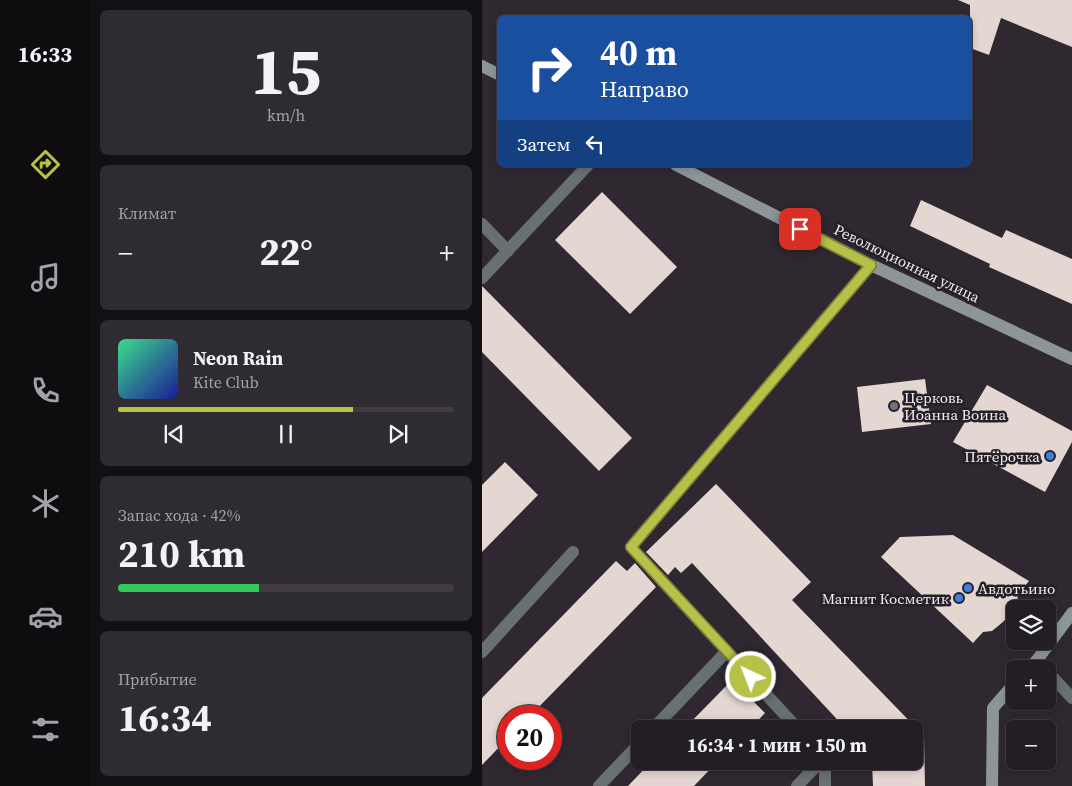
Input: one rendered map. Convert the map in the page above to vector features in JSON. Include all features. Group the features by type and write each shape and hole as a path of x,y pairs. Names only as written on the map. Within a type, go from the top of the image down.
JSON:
{"main road":[{"path":"482,66 497,74"},
{"name":"Революционная улица","path":"680,167 871,265 1072,360"},
{"path":"1043,660 1072,613"},
{"path":"992,786 993,708 1006,693"}],"lane":[{"path":"482,278 586,167"},
{"path":"482,224 508,251"},
{"path":"790,720 631,547 871,265"},
{"path":"482,652 573,552"},
{"path":"662,720 727,651"},
{"path":"1056,683 1072,698"},
{"path":"599,786 631,752"},
{"path":"797,786 814,770"},
{"path":"824,770 825,786"}],"building":[{"path":"958,0 1072,0 1072,47 1001,18 989,55 972,49 972,15 970,15 970,5"},
{"path":"602,192 677,267 630,314 555,240"},
{"path":"921,200 1002,238 1006,230 1072,259 1072,304 989,267 990,264 910,226"},
{"path":"482,286 632,438 599,471 482,352"},
{"name":"Церковь Иоанна Воина","path":"925,379 931,424 862,432 857,387"},
{"path":"987,385 1072,431 1072,442 1045,492 953,442"},
{"path":"505,462 538,495 482,552 482,485"},
{"path":"716,484 811,582 792,600 908,720 838,720 692,563 681,573 675,567 668,575 646,552"},
{"name":"Авдотьино","path":"953,535 1029,581 1018,594 1017,600 1006,600 1006,619 1003,622 992,631 983,632 973,643 881,557 900,537"},
{"path":"616,561 627,571 635,563 656,587 541,705 497,705 497,749 482,765 482,698"},
{"path":"732,680 765,713 758,720 693,720"},
{"path":"923,735 925,786 873,786 872,770 923,770"},
{"path":"643,770 709,770 694,786 628,786"}],"place":[{"name":"Церковь Иоанна Воина","path":"894,406"},
{"name":"Пятёрочка","path":"1050,456"},
{"name":"Авдотьино","path":"968,588"},
{"name":"Магнит Косметик","path":"959,598"}],"route":[{"path":"751,677 631,547 871,265 800,229"}]}
